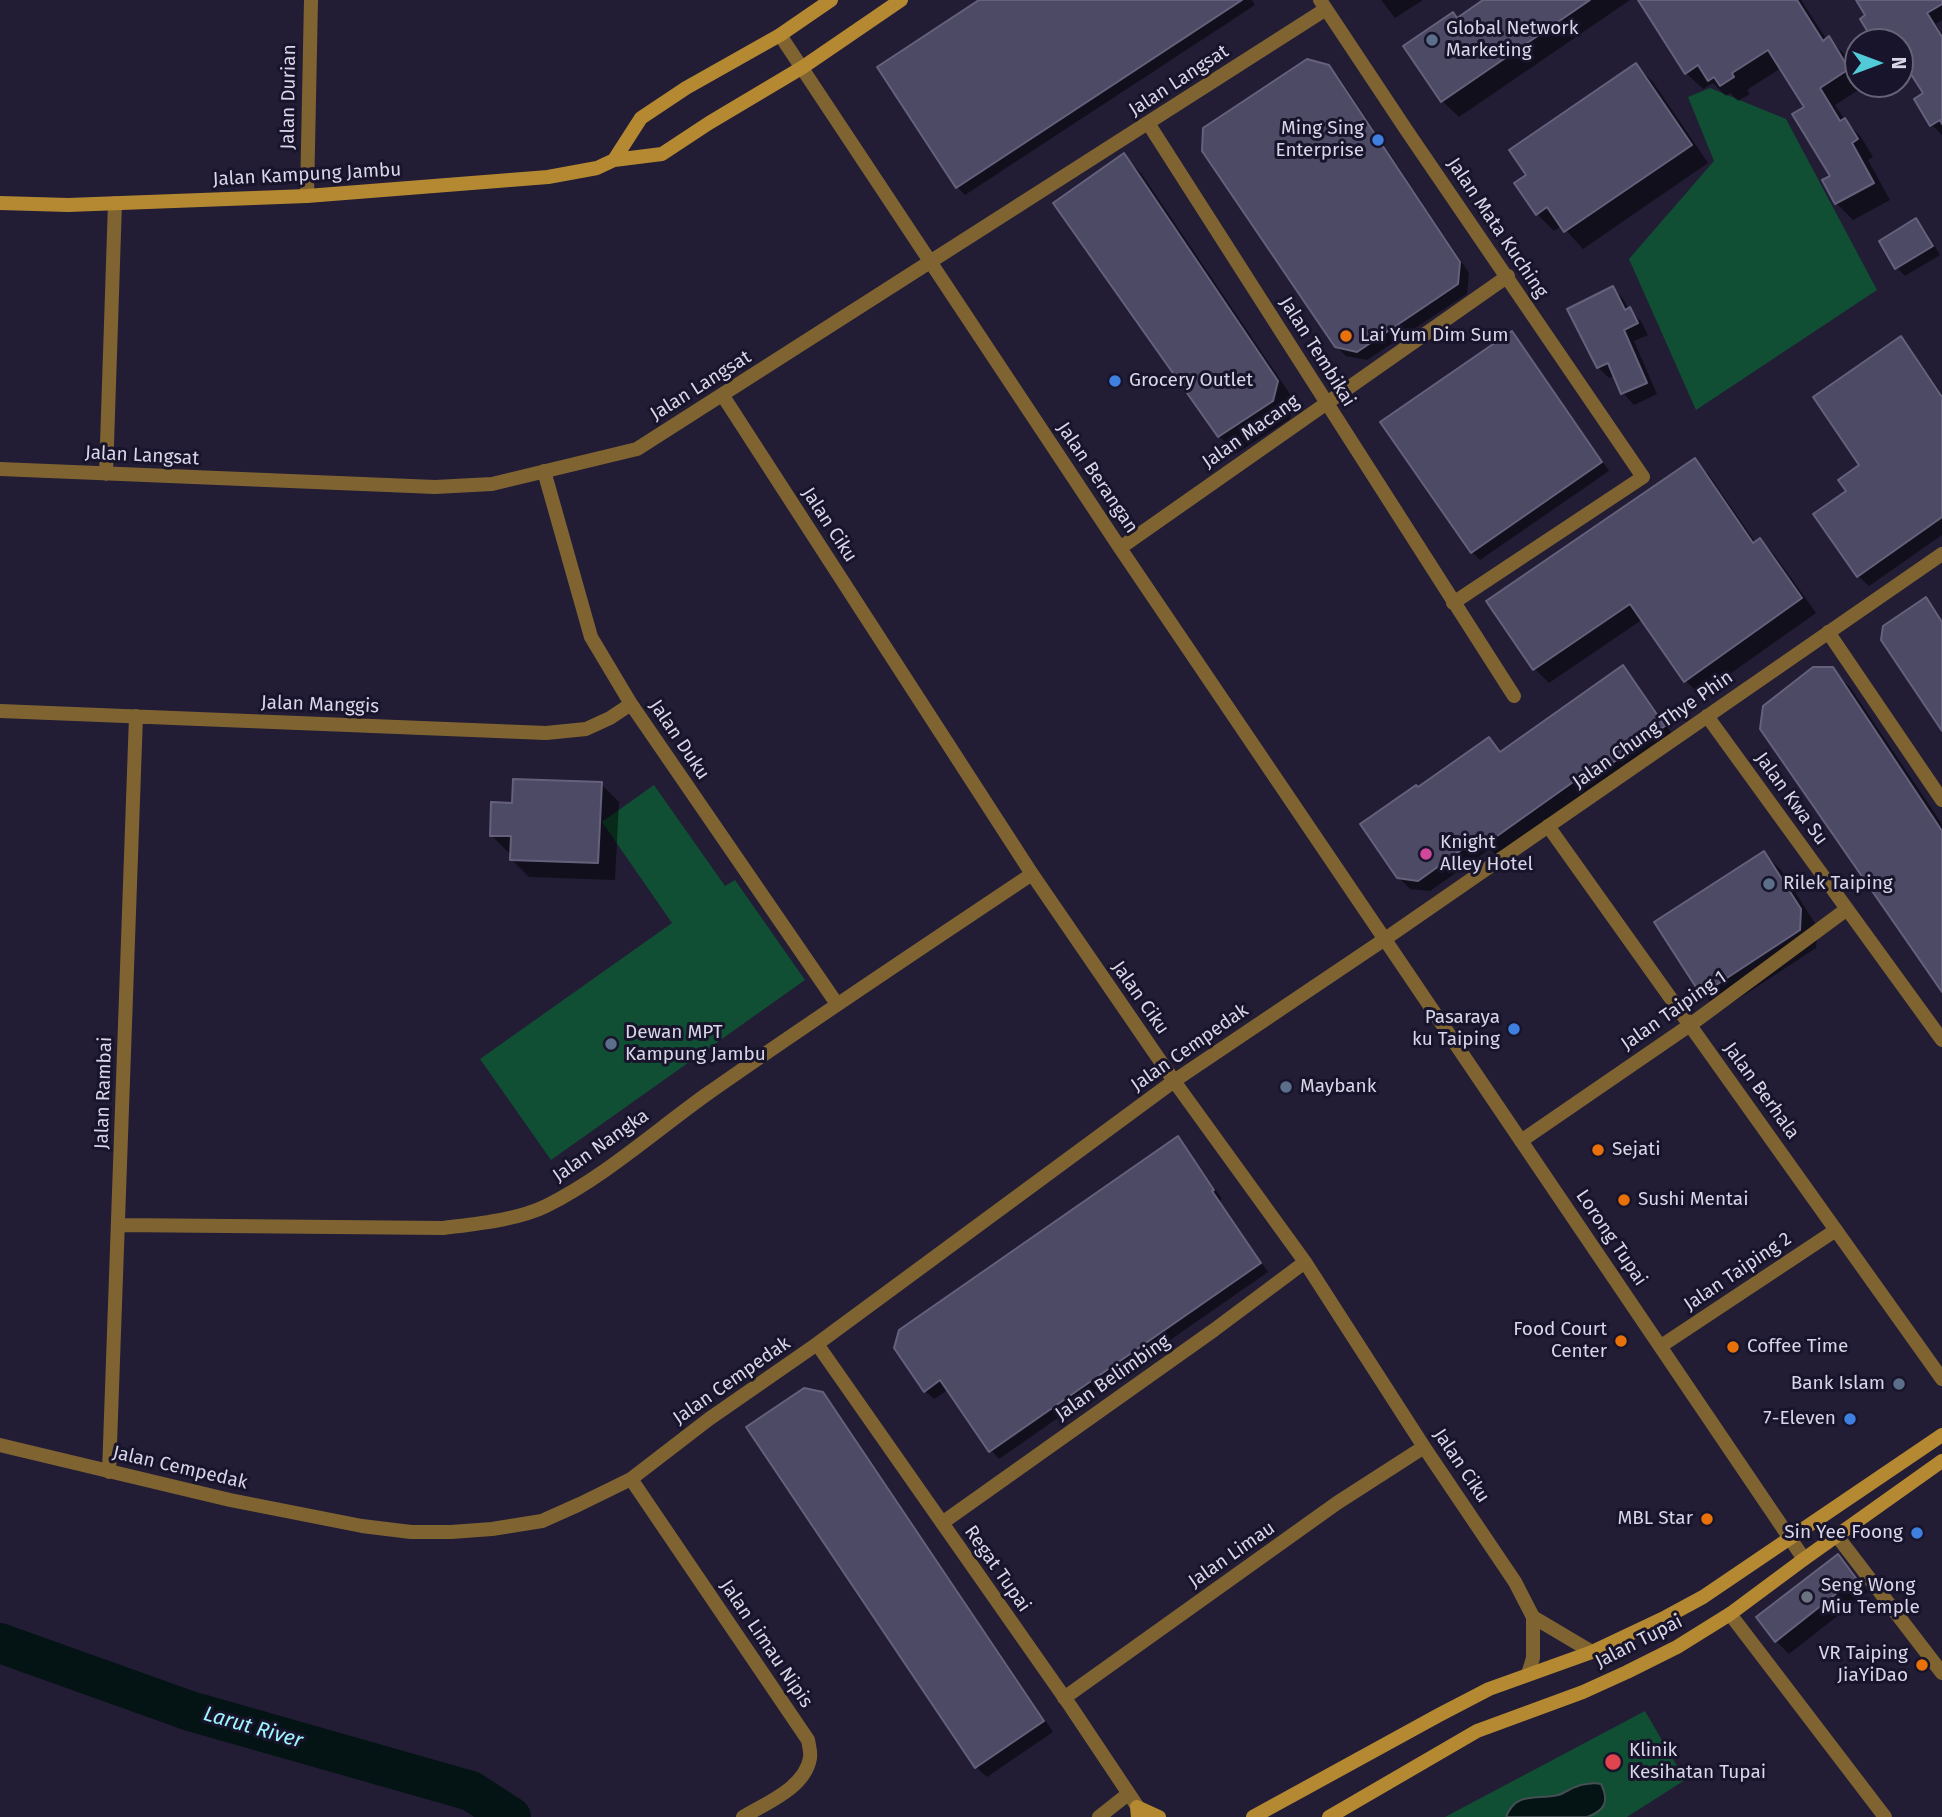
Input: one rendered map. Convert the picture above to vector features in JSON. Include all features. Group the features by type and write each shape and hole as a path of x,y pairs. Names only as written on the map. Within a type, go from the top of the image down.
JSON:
{"main road":[{"path":"614,160 641,118 686,88 780,35 831,0"},
{"name":"Jalan Kampung Jambu","path":"0,202 68,205 306,196 548,177 597,168 614,160 662,154 803,67 901,0"},
{"path":"1253,1817 1489,1689 1592,1653 1703,1597 1942,1435"},
{"name":"Jalan Tupai","path":"1329,1817 1477,1731 1583,1692 1677,1647 1730,1614 1942,1461"},
{"path":"1137,1809 1159,1817"}],"street":[{"name":"Jalan Durian","path":"306,196 311,0"},
{"name":"Jalan Langsat","path":"0,469 435,487 492,484 637,449 1149,123 1323,4"},
{"name":"Jalan Mata Kuching","path":"1323,4 1643,477 1453,603"},
{"name":"Jalan Berangan","path":"780,35 1120,548 1385,939"},
{"name":"Jalan Tembikai","path":"1149,123 1514,696"},
{"path":"106,474 115,203"},
{"name":"Jalan Macang","path":"1120,548 1507,276"},
{"name":"Jalan Ciku","path":"723,396 1032,874 1174,1081 1305,1262 1515,1582 1533,1617"},
{"name":"Jalan Duku","path":"544,471 591,637 631,704 837,1004"},
{"name":"Jalan Chung Thye Phin","path":"1385,939 1942,554"},
{"path":"1828,632 1942,800"},
{"name":"Jalan Manggis","path":"0,711 547,733 586,729 631,704"},
{"name":"Jalan Rambai","path":"109,1472 136,716"},
{"name":"Jalan Kwa Su","path":"1707,716 1942,1040"},
{"name":"Jalan Berhala","path":"1548,826 1942,1378"},
{"name":"Jalan Nangka","path":"118,1225 443,1228 495,1222 544,1208 588,1182 837,1004 1032,874"},
{"name":"Jalan Taiping 1","path":"1521,1141 1690,1024 1847,909"},
{"name":"Jalan Cempedak","path":"0,1445 230,1500 362,1526 411,1532 465,1531 542,1521 631,1479 709,1419 817,1344 1174,1081 1385,939"},
{"name":"Lorong Tupai","path":"1385,939 1804,1559"},
{"name":"Jalan Taiping 2","path":"1661,1346 1836,1230"},
{"name":"Jalan Belimbing","path":"942,1523 1192,1346 1305,1262"},
{"name":"Regat Tupai","path":"817,1344 1064,1698 1137,1809"},
{"name":"Jalan Limau","path":"1064,1698 1338,1503 1424,1447"},
{"name":"Jalan Limau Nipis","path":"631,1479 808,1741 810,1757 804,1775 790,1788 743,1817"},
{"path":"1837,1536 1942,1673"},
{"path":"1730,1614 1885,1817"},
{"path":"1533,1617 1592,1653"},
{"path":"1528,1674 1533,1658 1533,1617"},
{"path":"1099,1817 1137,1809"}],"green space":[{"path":"1710,88 1786,119 1877,290 1696,410 1629,259 1714,161 1688,97"},
{"path":"654,785 725,886 735,880 805,980 551,1160 480,1059 672,923 602,822"},
{"name":"Klinik Kesihatan Tupai","path":"1645,1711 1685,1780 1627,1817 1445,1817"}],"shaded area":[{"path":"1601,1784 1605,1801 1598,1812 1587,1817 1506,1817 1515,1803 1521,1800 1558,1795 1580,1785"}],"building":[{"path":"979,0 1242,0 956,188 877,67"},
{"path":"1483,0 1590,0 1441,102 1403,46 1453,12 1457,18"},
{"path":"1638,0 1797,0 1823,41 1829,36 1844,61 1844,72 1820,88 1840,121 1845,118 1858,139 1852,143 1874,183 1835,204 1822,180 1830,176 1792,114 1804,107 1768,50 1732,73 1734,77 1720,86 1714,77 1708,81 1698,65 1685,74"},
{"path":"1856,0 1942,0 1942,4 1927,13 1942,37 1942,124 1940,120 1930,126 1914,99 1923,93 1914,79 1914,28 1865,28 1860,19 1865,15"},
{"path":"1307,59 1329,65 1460,262 1458,284 1357,352 1335,347 1202,151 1203,128"},
{"path":"1636,63 1692,145 1564,232 1547,207 1536,215 1514,183 1526,175 1509,150"},
{"path":"1124,153 1278,381 1273,401 1218,437 1053,203"},
{"path":"1916,218 1933,246 1895,269 1879,241"},
{"path":"1613,286 1625,310 1630,307 1638,323 1624,330 1647,383 1621,394 1608,363 1597,368 1567,309"},
{"path":"1512,331 1602,462 1471,553 1380,422"},
{"path":"1901,336 1942,397 1942,517 1857,577 1813,514 1846,491 1838,480 1859,465 1813,397"},
{"path":"1695,458 1753,543 1760,538 1802,598 1684,682 1630,604 1533,670 1486,601"},
{"path":"1926,597 1942,622 1942,731 1881,640 1883,626"},
{"path":"1623,665 1665,726 1594,776 1590,770 1483,846 1478,838 1418,881 1397,878 1360,824 1489,737 1500,752"},
{"path":"1813,667 1833,667 1942,831 1942,992 1760,729 1763,706"},
{"path":"513,779 602,782 598,863 510,860 511,836 490,836 491,802 512,803"},
{"path":"1764,851 1801,909 1800,930 1701,995 1654,922"},
{"path":"1178,1136 1261,1263 989,1452 940,1380 924,1392 894,1348 899,1330"},
{"path":"804,1388 823,1392 1044,1721 975,1768 746,1427"},
{"name":"Seng Wong Miu Temple","path":"1838,1554 1856,1578 1775,1642 1756,1617"}],"waterway":[{"name":"Larut River","path":"0,1643 190,1711 471,1791 511,1817"}],"place":[{"name":"Global Network Marketing","path":"1432,40"},
{"name":"Ming Sing Enterprise","path":"1378,140"},
{"name":"Lai Yum Dim Sum","path":"1346,336"},
{"name":"Grocery Outlet","path":"1115,381"},
{"name":"Knight Alley Hotel","path":"1426,854"},
{"name":"Rilek Taiping","path":"1769,884"},
{"name":"Pasaraya ku Taiping","path":"1514,1029"},
{"name":"Dewan MPT Kampung Jambu","path":"611,1044"},
{"name":"Maybank","path":"1286,1087"},
{"name":"Sejati","path":"1598,1150"},
{"name":"Sushi Mentai","path":"1624,1200"},
{"name":"Food Court Center","path":"1621,1341"},
{"name":"Coffee Time","path":"1733,1347"},
{"name":"Bank Islam","path":"1899,1384"},
{"name":"7-Eleven","path":"1850,1419"},
{"name":"MBL Star","path":"1707,1519"},
{"name":"Sin Yee Foong","path":"1917,1533"},
{"name":"Seng Wong Miu Temple","path":"1807,1597"},
{"name":"VR Taiping JiaYiDao","path":"1922,1665"},
{"name":"Klinik Kesihatan Tupai","path":"1613,1762"}]}
